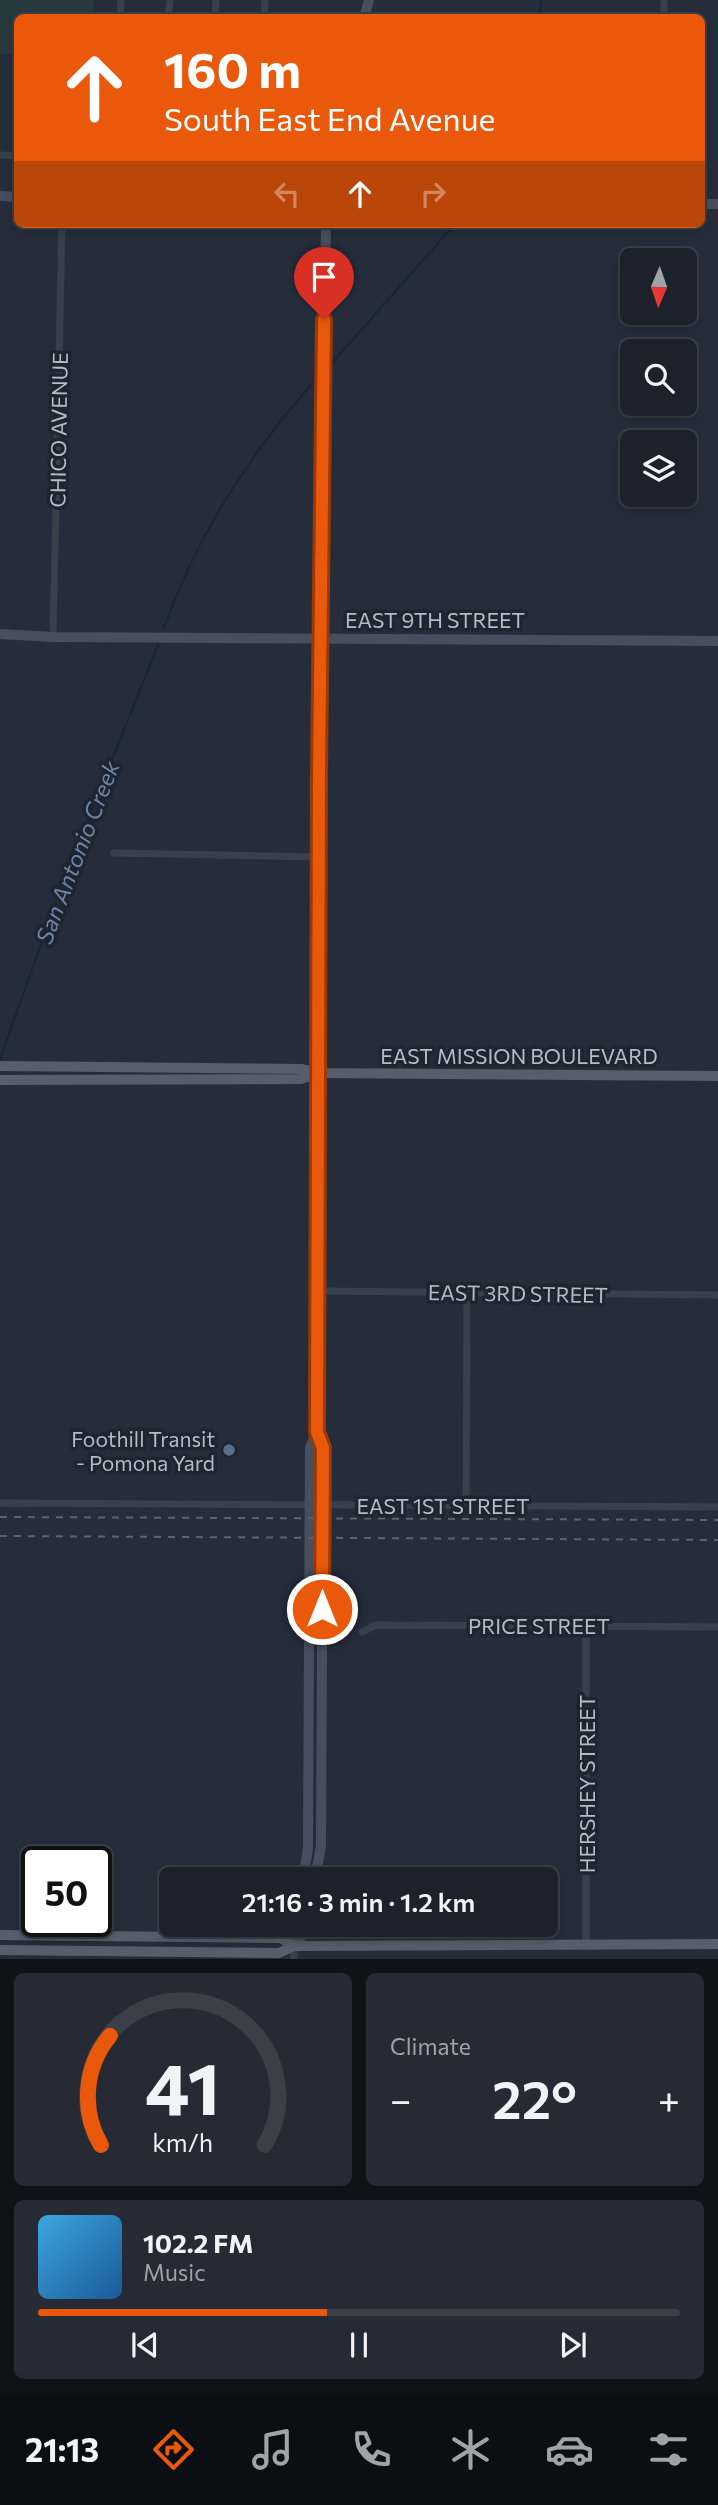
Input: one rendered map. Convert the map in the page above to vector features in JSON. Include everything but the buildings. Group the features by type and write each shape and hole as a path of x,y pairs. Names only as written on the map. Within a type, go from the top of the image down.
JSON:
{"main road":[{"name":"EAST MISSION BOULEVARD","path":"2,1066 301,1069 319,1073 718,1076"},
{"name":"EAST MISSION BOULEVARD","path":"2,1080 302,1079 319,1073"},
{"path":"0,1935 280,1938 294,1946"},
{"path":"0,1950 279,1952 294,1946 586,1942 718,1944"}],"street":[{"name":"CHICO AVENUE","path":"53,637 62,228"},
{"path":"317,1867 321,1846 323,1448 317,1432 318,857 326,228"},
{"name":"EAST 9TH STREET","path":"0,634 53,637 151,635 718,641"},
{"path":"114,853 318,857"},
{"name":"EAST 3RD STREET","path":"317,1291 718,1295"},
{"path":"466,1504 467,1292"},
{"path":"305,1867 308,1849 309,1769 310,1447 317,1432"},
{"name":"EAST 1ST STREET","path":"0,1503 718,1507"},
{"name":"PRICE STREET","path":"362,1632 376,1625 718,1627"},
{"name":"HERSHEY STREET","path":"586,1625 586,1942"},
{"path":"309,1769 321,1769"},
{"path":"289,1937 294,1946 294,1959"},
{"path":"294,1946 301,1937"}],"shaded area":[{"path":"0,0 93,0 93,14 14,14 14,54 0,54"}],"waterway":[{"name":"San Antonio Creek","path":"539,14 541,0"},
{"name":"San Antonio Creek","path":"332,363 451,228"},
{"name":"San Antonio Creek","path":"164,628 191,563 225,500 265,441 310,386"},
{"name":"San Antonio Creek","path":"0,1059 63,882 158,645"}],"railway":[{"path":"0,1517 718,1520"},
{"path":"0,1536 718,1540"}],"place":[{"name":"Foothill Transit - Pomona Yard","path":"229,1450"}],"route":[{"path":"322,1609 323,1448 317,1432 318,857 324,319"}]}
